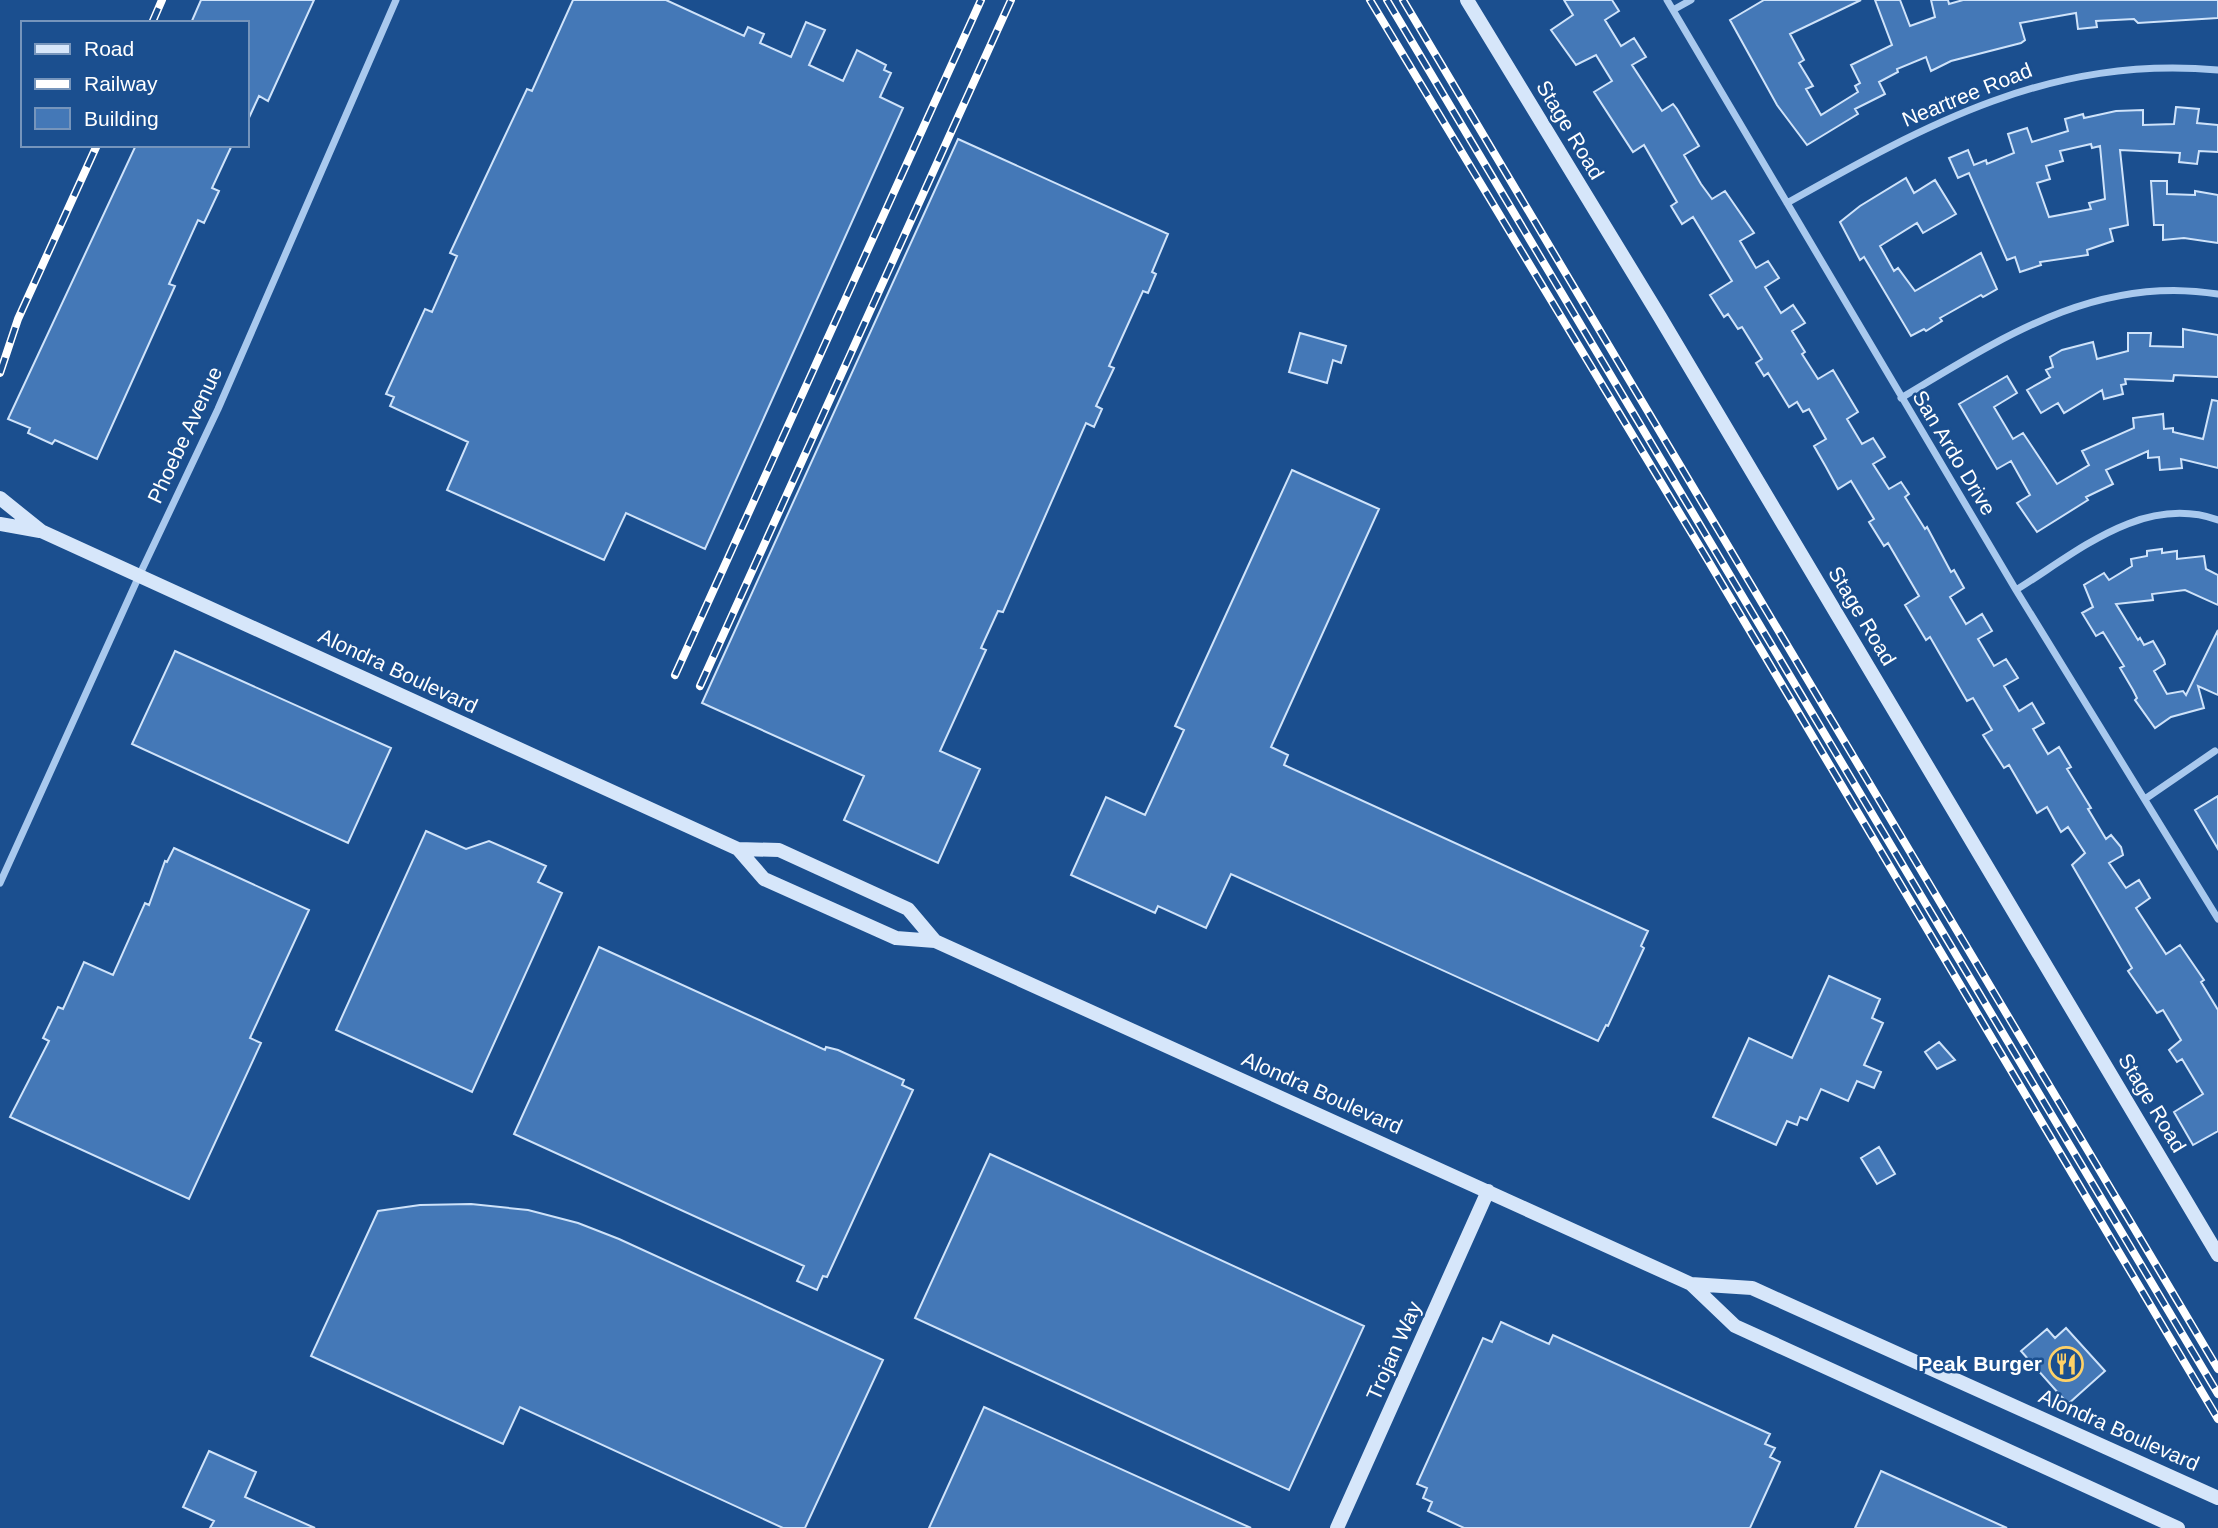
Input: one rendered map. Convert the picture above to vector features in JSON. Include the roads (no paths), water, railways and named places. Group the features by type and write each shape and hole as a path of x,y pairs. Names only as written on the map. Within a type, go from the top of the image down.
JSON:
{"main road":[{"name":"Stage Road","path":"1467,0 1667,329 2218,1255"},
{"name":"Alondra Boulevard","path":"0,498 41,531 738,849 779,850 908,909 935,941"},
{"name":"Alondra Boulevard","path":"0,524 41,531"},
{"name":"Alondra Boulevard","path":"738,849 764,878 896,938 935,941 1488,1191 1690,1284 1735,1326 2178,1528"},
{"name":"Trojan Way","path":"1337,1528 1488,1191"},
{"name":"Alondra Boulevard","path":"1690,1284 1752,1288 2218,1498"}],"street":[{"name":"Phoebe Avenue","path":"0,883 218,409 396,0"},
{"name":"San Ardo Drive","path":"1667,0 2016,590 2218,919"},
{"path":"1673,10 1691,0"},
{"name":"Neartree Road","path":"1787,203 1927,126 2049,81 2117,71 2191,67 2218,69"},
{"path":"1901,398 2017,330 2075,306 2135,293 2199,291 2218,294"},
{"path":"2016,590 2123,523 2167,513 2218,520"},
{"path":"2145,799 2214,751"}],"railway":[{"path":"153,21 162,0"},
{"path":"675,675 981,0"},
{"path":"700,686 1011,0"},
{"path":"1370,0 1709,562 2218,1419"},
{"path":"1387,0 2218,1394"},
{"path":"1403,0 2218,1369"},
{"path":"0,373 18,319 96,147"}],"place":[{"name":"Peak Burger","path":"2066,1364"}]}
